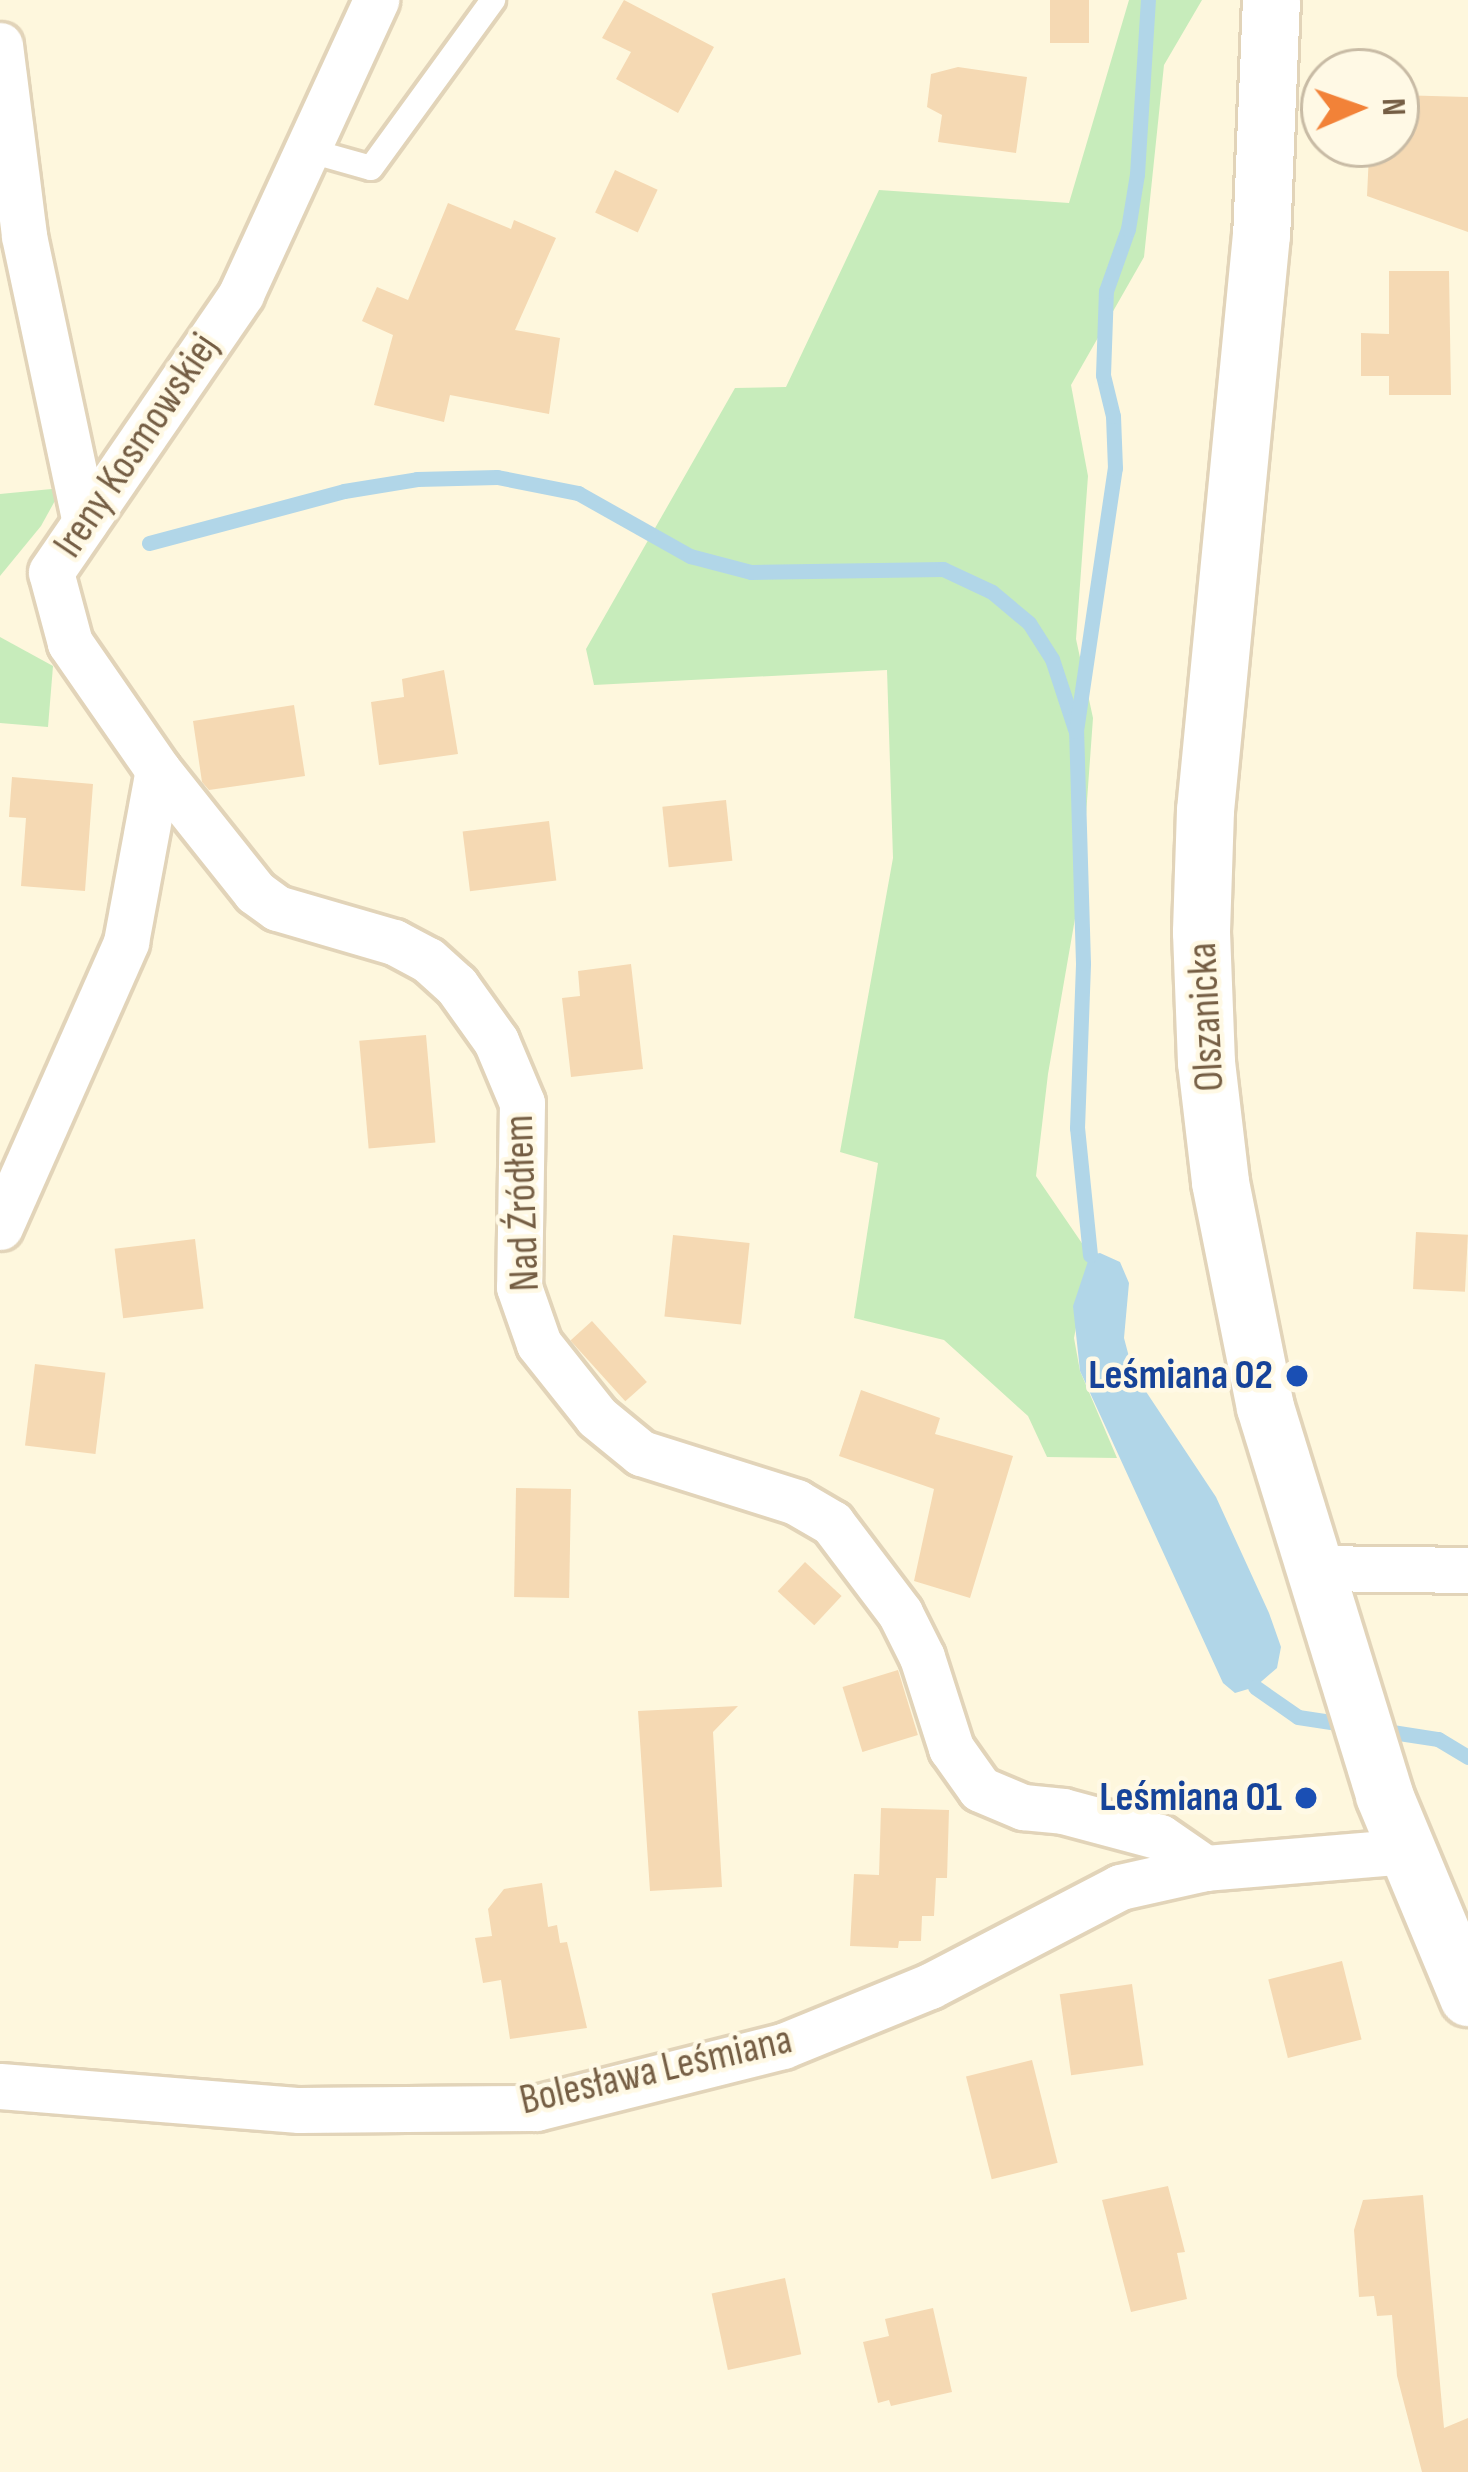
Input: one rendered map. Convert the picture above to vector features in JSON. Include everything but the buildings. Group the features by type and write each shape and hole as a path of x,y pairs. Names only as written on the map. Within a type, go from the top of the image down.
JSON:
{"street":[{"name":"Ireny Kosmowskiej","path":"158,770 70,644 51,572 241,294 376,0"},
{"name":"Olszanicka","path":"1271,0 1261,234 1205,810 1201,932 1206,1062 1220,1182 1265,1407 1377,1772 1408,1851 1455,1936 1468,1996"},
{"path":"0,45 24,236 85,522"},
{"path":"0,1227 126,942 158,770"},
{"name":"Nad Źródłem","path":"158,770 255,892 292,914 394,942 428,960 456,985 496,1041 522,1103 519,1287 539,1345 597,1417 641,1454 796,1502 832,1523 900,1613 965,1774 980,1789 1023,1807 1064,1811 1160,1837 1204,1868"},
{"path":"1311,1568 1468,1570"},
{"name":"Bolesława Leśmiana","path":"0,2086 299,2110 536,2108 784,2046 930,1986 1120,1887 1204,1868 1408,1851"}],"lane":[{"path":"308,150 371,168 493,0"}],"green space":[{"path":"1129,0 1202,0 1164,65 1144,257 1071,385 1088,476 1076,639 1093,718 1081,884 1048,1074 1036,1176 1090,1255 1074,1338 1080,1371 1117,1458 1047,1457 1028,1416 944,1340 854,1318 878,1163 840,1152 893,858 887,670 594,685 586,649 735,388 786,387 879,190 1069,203"},
{"path":"62,488 41,526 0,576 0,494"},
{"path":"0,637 53,666 48,727 0,723"}],"water":[{"path":"1100,1253 1120,1262 1129,1283 1124,1338 1133,1372 1216,1497 1269,1613 1281,1647 1277,1668 1255,1687 1235,1693 1223,1683 1080,1371 1073,1306 1090,1255"}],"waterway":[{"path":"1090,1255 1077,1128 1083,963 1076,731 1115,468 1113,416 1103,375 1106,291 1128,229 1137,174 1148,0"},
{"path":"149,543 344,491 417,479 497,477 578,493 690,556 751,572 943,569 992,592 1029,623 1052,659 1075,729"},
{"path":"1255,1687 1298,1717 1350,1725"},
{"path":"1379,1730 1438,1739 1468,1757"}],"place":[{"name":"Leśmiana 02","path":"1297,1376"},
{"name":"Leśmiana 01","path":"1306,1798"}]}
